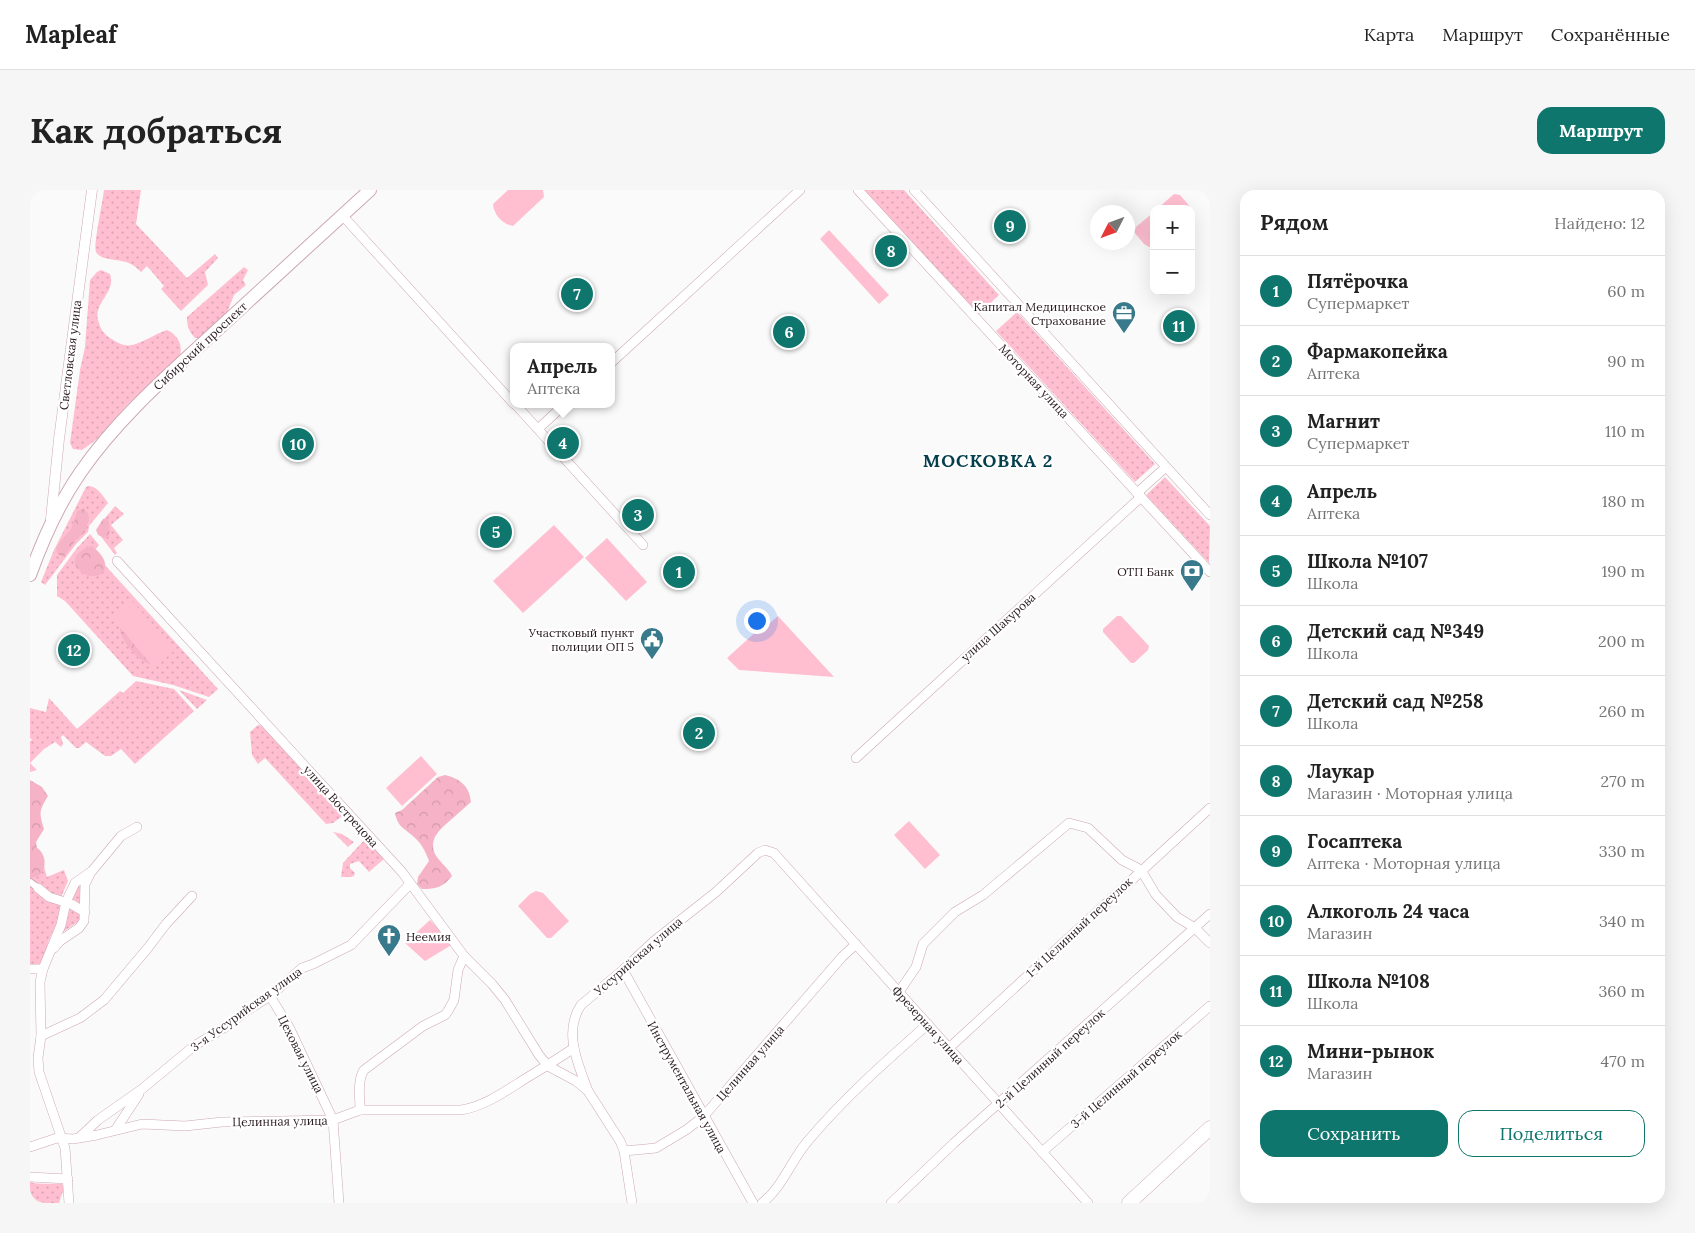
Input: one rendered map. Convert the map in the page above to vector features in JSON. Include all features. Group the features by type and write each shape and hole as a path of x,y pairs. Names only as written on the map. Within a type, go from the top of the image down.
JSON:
{"main road":[{"name":"Сибирский проспект","path":"30,575 51,520 79,474 107,437 139,404 370,190"},
{"path":"1129,1203 1210,1128"}],"street":[{"name":"Светловская улица","path":"51,520 92,190"},
{"path":"615,359 800,190"},
{"name":"Моторная улица","path":"858,190 1210,572"},
{"path":"914,190 1210,515"},
{"path":"342,215 510,400"},
{"path":"518,408 643,545"},
{"path":"538,429 561,408"},
{"name":"улица Шакурова","path":"856,758 1139,495 1166,466"},
{"name":"улица Вострецова","path":"117,561 402,872 464,956 501,995 548,1066"},
{"name":"1-й Целинный переулок","path":"949,1048 1210,808"},
{"path":"899,992 916,967 923,944 955,912 983,895 1069,824 1088,828 1122,860 1142,870 1156,895 1177,917 1195,928 1210,943"},
{"path":"48,954 60,941 81,926 84,921 85,884 92,871 121,836 137,827"},
{"name":"Фрезерная улица","path":"765,850 774,854 1088,1203"},
{"name":"Уссурийская улица","path":"588,1091 572,1040 573,1024 577,1011 590,997 654,941 765,850"},
{"path":"69,1203 65,1148 39,1072 35,1046 41,1036 40,982 43,969 61,925 66,902 75,884 92,871"},
{"path":"30,882 49,897 66,902 85,912"},
{"name":"3-я Уссурийская улица","path":"81,1136 98,1120 142,1089 194,1046 270,996 302,968 351,945 410,884"},
{"path":"41,1036 80,1018 104,1000 147,950 166,924 192,896"},
{"name":"2-й Целинный переулок","path":"891,1203 954,1143 1210,914"},
{"name":"Целинная улица","path":"624,1151 656,1148 686,1130 703,1116 842,957 856,944"},
{"path":"360,1110 360,1081 364,1070 423,1026 448,1011 454,1000 458,970 464,956"},
{"path":"30,969 43,969"},
{"name":"Инструментальная улица","path":"623,970 753,1203"},
{"name":"Цеховая улица","path":"270,996 289,1027 333,1120 339,1203"},
{"name":"3-й Целинный переулок","path":"1042,1152 1210,1006"},
{"path":"762,1203 807,1142 842,1104 928,1024"},
{"name":"Целинная улица","path":"30,1147 51,1140 97,1135 142,1124 185,1126 222,1122 333,1120 360,1110 461,1110 473,1108 487,1102 548,1066 574,1048"},
{"path":"548,1066 576,1081 588,1091 620,1141 624,1151 632,1203"},
{"path":"116,1129 142,1089"},
{"path":"30,1177 68,1179"}],"shaded area":[{"path":"104,190 141,190 136,224 187,278 215,254 218,258 205,272 208,285 181,311 161,289 164,286 147,266 141,272 130,263 103,258 96,252 95,248"},
{"path":"508,190 543,190 544,197 513,226 499,218 493,204"},
{"path":"862,190 904,190 999,295 977,316"},
{"path":"1174,194 1180,195 1189,205 1162,205"},
{"path":"1150,215 1150,247 1144,244 1135,233 1136,227"},
{"path":"829,230 889,295 879,304 820,239"},
{"path":"244,267 248,270 243,280 246,285 234,295 226,315 200,338 195,338 187,324 187,317"},
{"path":"101,270 110,274 111,281 97,316 104,333 123,345 132,345 167,330 177,338 181,352 180,356 127,405 96,440 82,450 73,449 70,443 85,347 90,280"},
{"path":"1017,312 1155,464 1135,482 996,331"},
{"path":"1165,477 1210,526 1209,563 1146,495"},
{"path":"89,486 98,490 108,503 89,526 88,532 76,544 45,585 41,582 54,550 86,487"},
{"path":"115,506 124,514 111,525 123,540 114,548 117,553 115,555 99,534 101,523"},
{"path":"554,525 584,557 523,613 493,581"},
{"path":"90,534 99,545 93,552 218,689 209,697 173,685 133,676 65,601 57,596 57,575"},
{"path":"607,538 647,582 626,601 585,558"},
{"path":"132,601 175,650 154,668 112,618"},
{"path":"778,616 834,677 739,670 727,658 759,629 761,631"},
{"path":"1117,616 1121,616 1149,646 1148,650 1134,663 1131,663 1103,632 1103,629"},
{"path":"136,681 174,689 194,711 135,764 121,749 111,756 105,756 86,742 79,748 76,748 63,735 61,737 63,744 61,747 55,742 44,749 30,763 30,741 32,740 30,738 30,708 46,712 49,698 77,729 120,691 123,693"},
{"path":"179,690 207,700 197,709"},
{"path":"258,725 264,726 344,815 333,823 326,824 265,758 258,764 252,755 250,732"},
{"path":"421,756 437,774 402,806 386,788"},
{"path":"30,763 37,770 30,772"},
{"path":"909,821 940,855 925,869 894,835"},
{"path":"333,832 342,834 354,842 348,847"},
{"path":"367,837 385,858 369,872 359,861 350,864 350,868 355,873 354,876 341,877 343,863"},
{"path":"30,852 43,863 47,877 64,870 68,881 62,895 60,915 49,940 41,966 30,965"},
{"path":"83,881 79,921 63,932 74,892"},
{"path":"536,891 543,893 569,921 551,938 547,938 518,906 530,894"},
{"path":"430,920 453,944 425,961 405,943"},
{"path":"30,1182 62,1184 64,1188 59,1203 30,1203"}],"green space":[{"path":"83,508 88,513 89,520 85,532 76,540 64,557 59,555 57,552 58,544 70,530 77,511"},
{"path":"107,518 109,535 105,538 98,535 96,530 103,519"},
{"path":"92,546 105,561 103,572 97,576 85,574 79,570 75,562 75,558 80,552"},
{"path":"120,624 153,662 149,664 139,658 129,648 122,636"},
{"path":"445,775 466,787 471,802 437,833 433,843 435,854 452,876 439,887 422,889 417,884 418,877 429,861 421,845 398,822 395,813 402,810 438,777"},
{"path":"30,780 42,787 48,796 41,812 44,829 36,842 37,848 44,857 45,862 41,873 30,878"}],"place":[{"name":"Госаптека","path":"1010,226"},
{"name":"Лаукар","path":"891,251"},
{"name":"Детский сад №258","path":"577,294"},
{"name":"Школа №108","path":"1179,326"},
{"name":"Детский сад №349","path":"789,332"},
{"name":"Капитал Медицинское Страхование","path":"1124,334"},
{"name":"Апрель","path":"563,443"},
{"name":"Алкоголь 24 часа","path":"298,444"},
{"name":"Магнит","path":"638,515"},
{"name":"Школа №107","path":"496,532"},
{"name":"Пятёрочка","path":"679,572"},
{"name":"ОТП Банк","path":"1192,592"},
{"name":"Мини-рынок","path":"74,650"},
{"name":"Участковый пункт полиции ОП 5","path":"652,660"},
{"name":"Фармакопейка","path":"699,733"},
{"name":"Неемия","path":"389,957"}],"district":[{"name":"МОСКОВКА 2","path":"988,460"}]}
